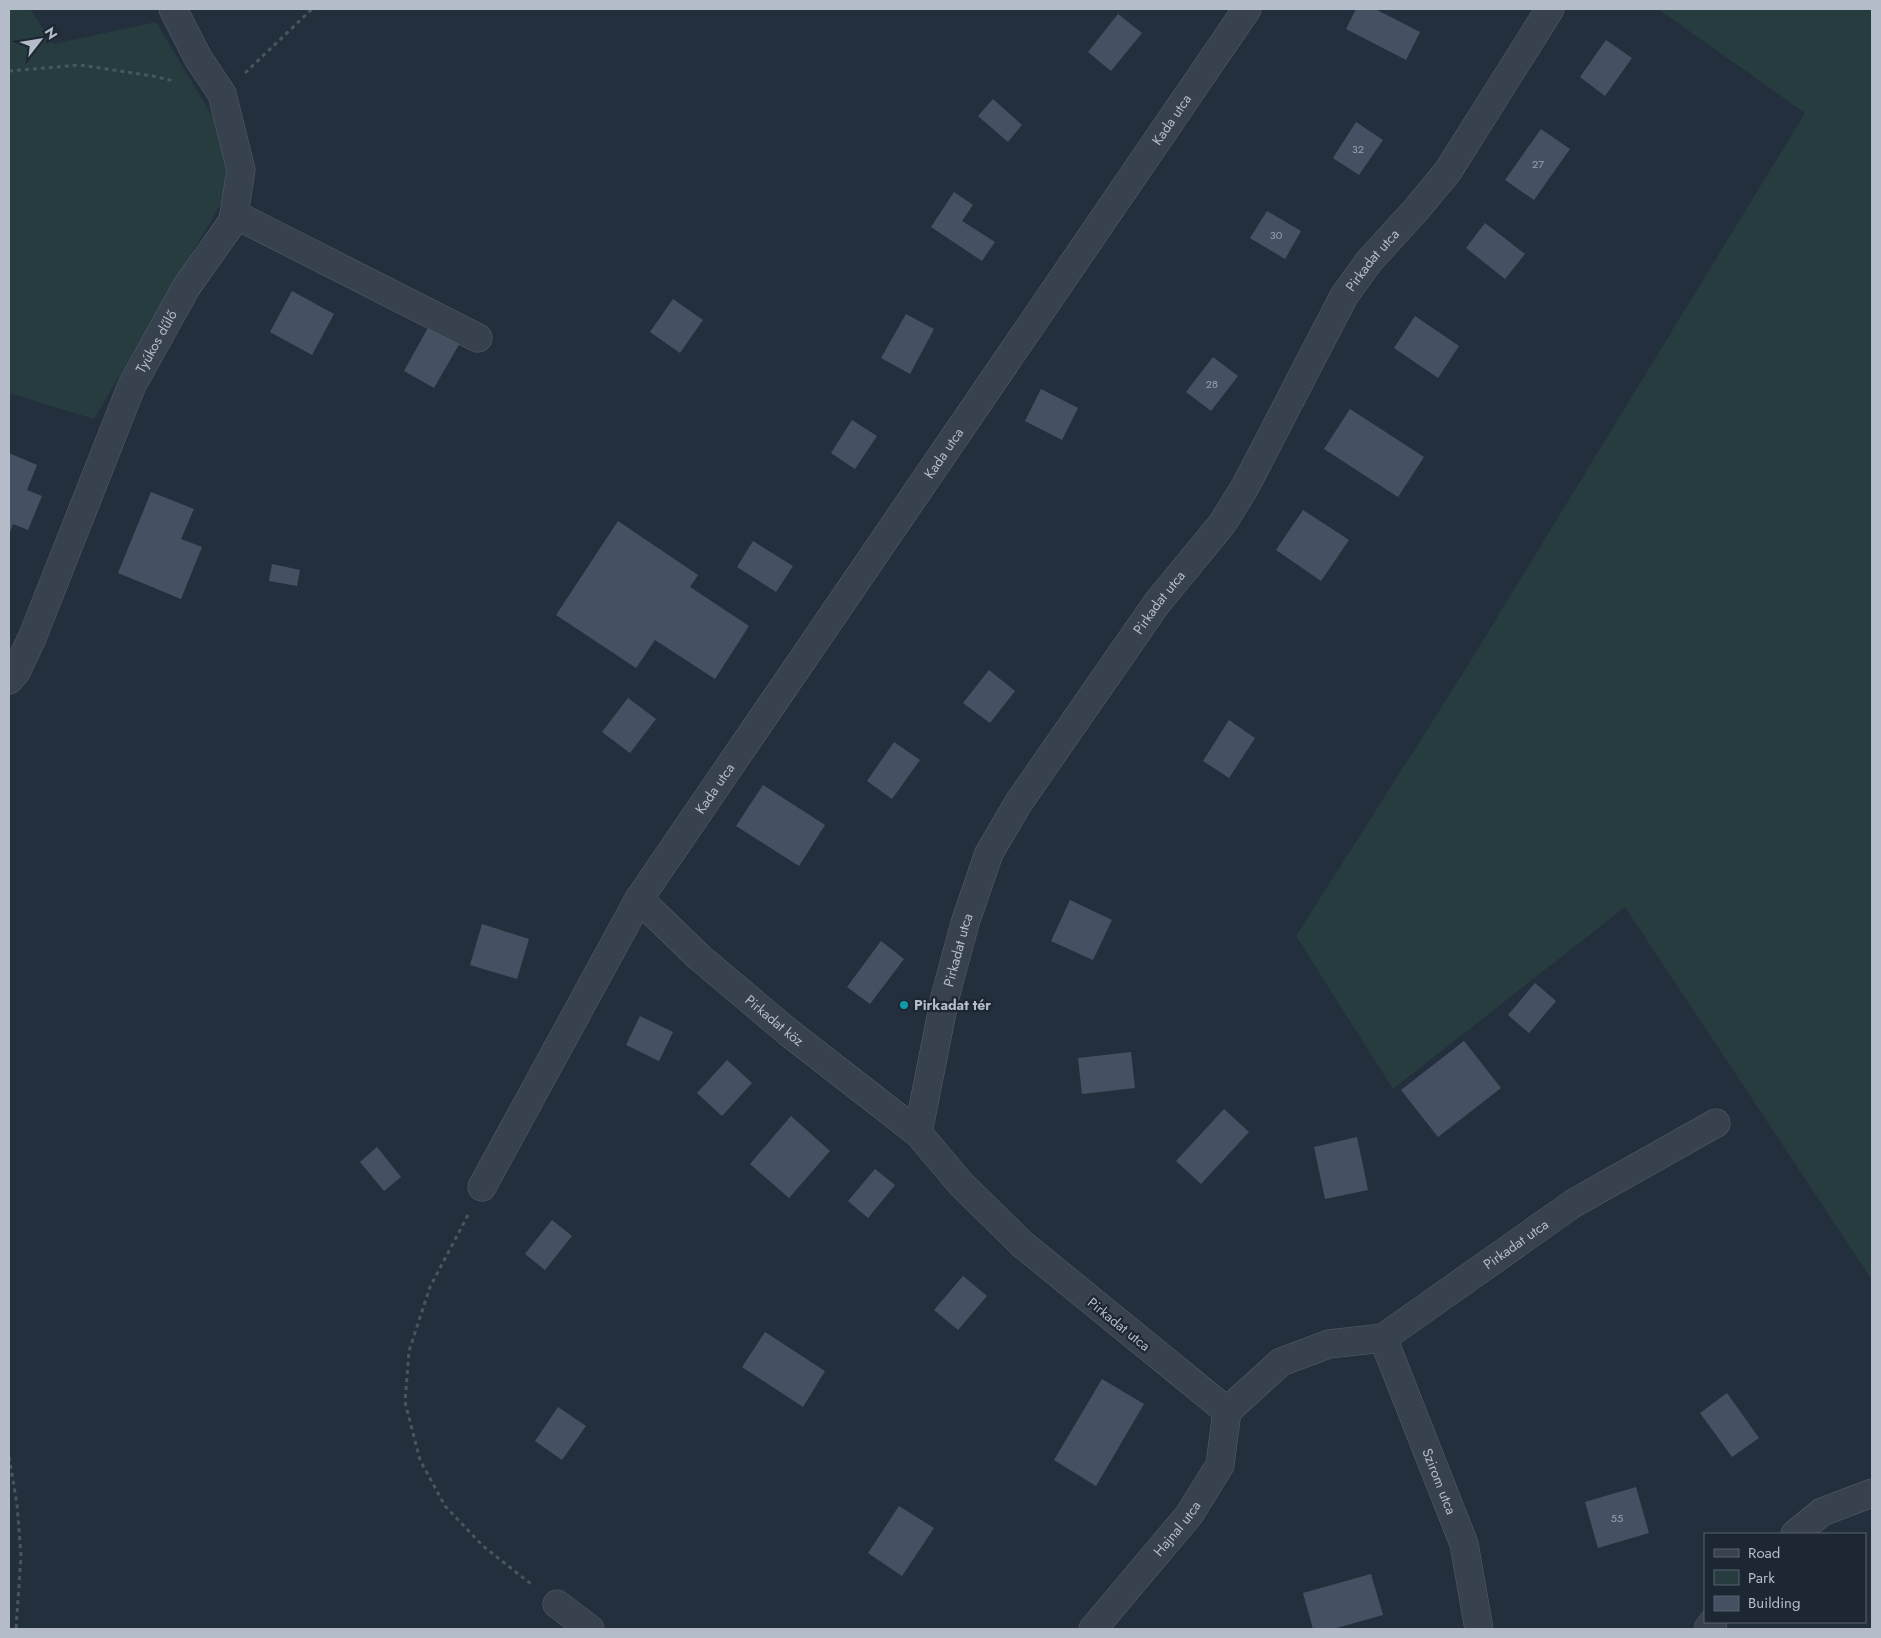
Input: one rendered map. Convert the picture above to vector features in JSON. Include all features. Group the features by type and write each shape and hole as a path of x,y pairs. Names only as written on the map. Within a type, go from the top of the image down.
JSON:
{"street":[{"name":"Tyúkos dűlő","path":"9,680 16,672 32,638 132,385 187,286 233,221 241,170 222,94 198,58 174,9"},
{"name":"Kada utca","path":"482,1188 639,899 1247,9"},
{"name":"Pirkadat utca","path":"1550,9 1448,171 1415,211 1370,260 1344,296 1245,488 1222,524 1157,603 1019,802 989,853 965,923 945,997 918,1133 961,1184 1022,1244 1227,1411 1281,1362 1329,1344 1383,1338 1574,1203 1716,1122"},
{"path":"234,214 478,338"},
{"name":"Pirkadat köz","path":"639,899 699,956 781,1025 918,1133"},
{"name":"Szirom utca","path":"1383,1338 1464,1544 1479,1629"},
{"name":"Hajnal utca","path":"1093,1629 1189,1516 1200,1499 1220,1466 1227,1411"},
{"path":"1796,1533 1822,1512 1872,1494"},
{"path":"557,1604 590,1629"}],"path":[{"path":"482,1188 430,1287 409,1351 405,1402 420,1460 446,1506 483,1546 557,1604"},
{"path":"9,1457 17,1504 21,1556 16,1629"}],"green space":[{"path":"9,9 30,9 53,44 156,22 212,116 232,185 94,419 9,393"},
{"path":"1658,9 1872,9 1872,1280 1625,907 1393,1089 1296,936 1460,678 1805,113"}],"building":[{"path":"1356,9 1375,9 1420,32 1406,60 1346,29"},
{"path":"1118,14 1142,33 1111,71 1088,52"},
{"path":"1606,40 1632,58 1605,96 1580,77"},
{"path":"993,99 1022,125 1008,142 978,116"},
{"path":"1356,122 1383,140 1359,175 1333,158"},
{"path":"1541,129 1570,149 1534,200 1505,180"},
{"path":"954,192 973,205 962,221 995,242 982,261 931,227"},
{"path":"1267,211 1301,231 1285,259 1250,238"},
{"path":"1485,223 1525,254 1505,279 1466,248"},
{"path":"292,291 334,314 312,355 270,332"},
{"path":"673,299 703,320 680,353 650,332"},
{"path":"906,314 934,329 910,374 881,358"},
{"path":"1415,316 1459,346 1438,378 1394,348"},
{"path":"430,324 461,341 434,388 404,371"},
{"path":"1213,357 1238,376 1211,411 1186,392"},
{"path":"1041,389 1078,408 1062,440 1025,421"},
{"path":"1350,409 1424,457 1398,497 1324,449"},
{"path":"852,420 877,436 855,469 831,453"},
{"path":"9,453 37,465 27,490 42,496 28,530 13,524 9,535"},
{"path":"151,492 194,509 181,539 202,547 181,599 118,573"},
{"path":"1303,510 1349,540 1321,581 1276,550"},
{"path":"618,521 698,575 690,587 749,626 715,679 655,640 636,668 556,615"},
{"path":"753,541 793,566 776,592 737,567"},
{"path":"272,564 300,570 297,586 269,581"},
{"path":"989,670 1015,691 990,723 963,703"},
{"path":"628,698 656,719 630,753 602,732"},
{"path":"1229,720 1255,738 1229,778 1203,761"},
{"path":"894,742 920,760 892,799 867,781"},
{"path":"763,785 825,825 799,866 736,826"},
{"path":"1070,900 1112,920 1093,960 1051,941"},
{"path":"482,924 529,939 517,979 470,965"},
{"path":"881,941 904,959 870,1004 847,987"},
{"path":"1535,983 1556,1001 1529,1033 1508,1015"},
{"path":"640,1016 673,1032 659,1061 626,1045"},
{"path":"1464,1041 1501,1088 1438,1137 1401,1090"},
{"path":"1131,1052 1135,1088 1082,1094 1078,1058"},
{"path":"727,1060 752,1083 722,1116 697,1093"},
{"path":"1224,1109 1249,1132 1201,1184 1176,1161"},
{"path":"791,1116 830,1151 789,1198 750,1164"},
{"path":"1357,1137 1368,1190 1325,1199 1314,1147"},
{"path":"377,1147 401,1177 384,1191 360,1162"},
{"path":"875,1169 895,1185 868,1218 848,1201"},
{"path":"552,1220 572,1236 545,1270 525,1254"},
{"path":"963,1276 987,1296 958,1330 934,1310"},
{"path":"765,1332 825,1371 803,1407 742,1367"},
{"path":"1102,1379 1144,1404 1096,1486 1054,1460"},
{"path":"1727,1393 1759,1438 1732,1457 1700,1413"},
{"path":"558,1407 586,1426 562,1460 535,1441"},
{"path":"1636,1487 1649,1533 1598,1548 1585,1502"},
{"path":"899,1506 934,1528 902,1576 868,1553"},
{"path":"1371,1574 1383,1615 1333,1629 1313,1629 1303,1593"}],"place":[{"name":"Pirkadat tér","path":"904,1005"}]}
